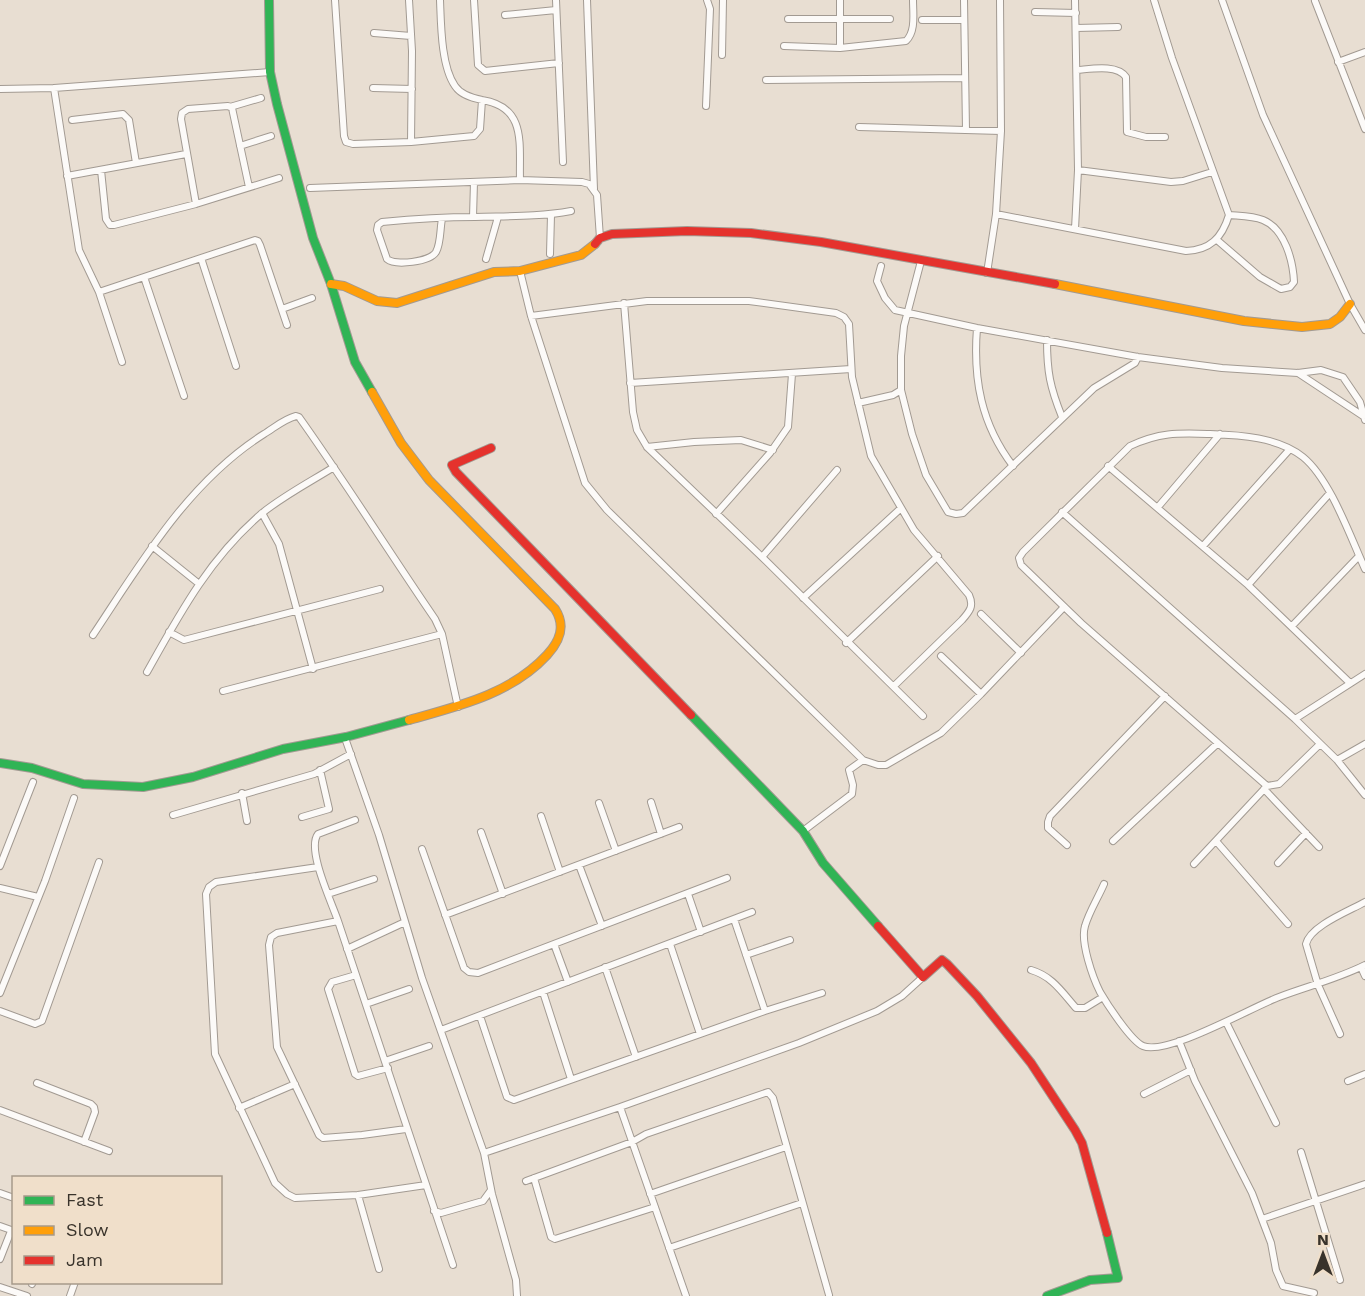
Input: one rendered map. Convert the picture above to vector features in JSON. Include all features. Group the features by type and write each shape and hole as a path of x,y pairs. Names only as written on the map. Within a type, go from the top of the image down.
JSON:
{"street":[{"path":"0,763 24,766 85,785 141,787 214,771 275,751 345,738 487,698 522,678 548,655 562,632 561,619 555,609 429,480 400,443 355,362 331,284 313,238 277,104 270,72 269,0"},
{"path":"335,0 346,142 353,144 411,142 474,136 480,129 482,100"},
{"path":"409,0 411,142"},
{"path":"441,0 446,67 455,86 466,96 502,105 516,119 520,180"},
{"path":"474,0 480,69 484,71 559,63"},
{"path":"556,0 563,162"},
{"path":"587,0 594,189"},
{"path":"706,106 710,9 707,0"},
{"path":"722,55 723,0"},
{"path":"840,0 840,48"},
{"path":"784,46 840,48 906,41 911,36 913,28 913,0"},
{"path":"964,0 966,130"},
{"path":"987,273 996,214 1001,131 1000,0"},
{"path":"1075,0 1078,170 1075,229"},
{"path":"996,214 1186,251 1205,248 1218,240 1229,215 1172,58 1154,0"},
{"path":"1222,0 1263,115 1350,304 1364,325"},
{"path":"1315,1 1365,129"},
{"path":"505,15 556,10"},
{"path":"1035,12 1076,13"},
{"path":"788,19 890,19"},
{"path":"922,20 964,20"},
{"path":"1076,28 1118,27"},
{"path":"374,33 411,36"},
{"path":"1338,63 1365,52"},
{"path":"1077,70 1116,69 1122,71 1126,77 1127,132 1146,137 1165,137"},
{"path":"0,89 54,88 270,72"},
{"path":"766,80 965,78"},
{"path":"54,88 79,250 99,292 122,362"},
{"path":"373,88 412,89"},
{"path":"196,204 186,154 182,113 188,109 230,107 261,98"},
{"path":"230,107 249,187"},
{"path":"72,120 123,114 127,116 136,163"},
{"path":"860,127 1001,131"},
{"path":"240,146 271,136"},
{"path":"67,176 186,154"},
{"path":"101,170 106,219 110,225 196,204 279,178"},
{"path":"1078,170 1171,182 1183,181 1212,172"},
{"path":"310,188 520,180 582,182 590,184 597,195 600,238"},
{"path":"473,217 474,182"},
{"path":"442,219 437,250 433,255 397,263 387,259 377,230 378,225 382,222 473,217 551,215 571,211"},
{"path":"549,254 551,215"},
{"path":"1218,240 1260,277 1281,289 1290,287 1294,282 1293,269 1286,246 1272,225 1262,220 1229,215"},
{"path":"486,259 498,217"},
{"path":"331,284 344,286 377,301 397,303 494,272 520,271 580,255 600,238 629,232 687,231 751,233 821,242 1070,286 1244,321 1302,327 1330,324 1340,317 1350,304"},
{"path":"99,292 255,240 258,241 287,325"},
{"path":"201,258 236,366"},
{"path":"921,261 900,356 901,390 912,434 926,475 948,512 963,513 1094,388 1135,363 1138,357"},
{"path":"881,266 877,281 885,298 895,310 977,328 1138,357 1222,368 1298,372 1321,370 1343,377 1360,402 1364,418"},
{"path":"520,271 531,316 585,483 607,510 864,760 886,765 941,732 981,694 1064,607"},
{"path":"144,277 184,396"},
{"path":"282,309 312,298"},
{"path":"531,316 647,301 749,301 836,313 844,317 849,324 851,369 871,456 914,530 938,556 972,602 970,610 894,686"},
{"path":"624,303 630,383 637,430 647,447 923,716"},
{"path":"977,328 975,359 981,400 995,441 1012,466"},
{"path":"1047,340 1049,381 1062,417"},
{"path":"630,383 851,369"},
{"path":"1298,372 1364,418"},
{"path":"716,514 773,450 788,428 792,374"},
{"path":"858,403 893,395 901,390"},
{"path":"93,635 152,546 184,505 226,462 249,444 292,417 299,417 435,619 442,634 458,707"},
{"path":"1319,847 1266,788 1064,607 1021,566 1019,558 1108,465 1130,446 1149,437 1169,433 1220,435 1272,442 1303,457 1320,476 1330,493 1365,568"},
{"path":"1158,507 1220,435"},
{"path":"647,447 741,440 773,450"},
{"path":"491,448 452,465 456,472 803,831 823,863 922,977"},
{"path":"1203,546 1290,449"},
{"path":"1108,465 1248,585 1350,682"},
{"path":"147,672 198,583 210,567 262,513 334,467"},
{"path":"762,557 837,470"},
{"path":"1248,585 1330,493"},
{"path":"803,598 900,508"},
{"path":"1062,512 1295,719 1319,745 1337,760 1365,795"},
{"path":"262,513 279,544 313,669"},
{"path":"152,546 198,583"},
{"path":"846,643 938,556"},
{"path":"1292,626 1359,556"},
{"path":"169,632 184,640 380,589"},
{"path":"981,614 1021,653"},
{"path":"222,691 442,634"},
{"path":"941,656 981,694"},
{"path":"1295,719 1365,674"},
{"path":"1067,845 1048,828 1050,816 1165,696"},
{"path":"345,738 379,835 422,978 484,1153 518,1296"},
{"path":"1113,841 1218,743"},
{"path":"1337,760 1365,744"},
{"path":"1194,864 1266,788 1280,784 1319,745"},
{"path":"172,815 320,770 351,754"},
{"path":"803,831 852,794 853,785 849,770 864,760"},
{"path":"302,817 329,808 320,770"},
{"path":"0,866 33,782"},
{"path":"242,794 247,820"},
{"path":"0,993 74,798"},
{"path":"651,802 661,834"},
{"path":"598,803 616,852"},
{"path":"541,816 560,872"},
{"path":"355,820 315,837 318,867 453,1265"},
{"path":"445,915 679,827"},
{"path":"481,832 503,894"},
{"path":"1278,863 1306,833"},
{"path":"1216,841 1288,924"},
{"path":"422,849 464,968 469,972 478,973 727,878"},
{"path":"0,1011 35,1024 42,1021 99,862"},
{"path":"579,865 602,926"},
{"path":"318,867 216,882 209,887 206,894 215,1054 275,1184 287,1194 295,1198 358,1195 426,1185"},
{"path":"328,894 374,879"},
{"path":"1104,884 1084,933 1094,979 1103,997 1134,1039 1142,1046 1156,1047 1179,1041 1279,997 1318,985 1363,966 1365,976"},
{"path":"0,888 38,897"},
{"path":"688,894 701,932"},
{"path":"1340,1034 1318,985 1308,953 1307,938 1315,930 1365,902"},
{"path":"441,1030 752,912"},
{"path":"734,919 765,1011"},
{"path":"338,921 277,933 271,938 269,945 277,1047 319,1135 323,1138 406,1129"},
{"path":"347,949 405,922"},
{"path":"746,955 790,940"},
{"path":"554,944 568,982"},
{"path":"670,944 700,1034"},
{"path":"484,1153 799,1043 877,1011 902,996 942,960 977,996 1030,1063 1082,1143 1118,1278 1090,1280 1069,1292 1047,1296"},
{"path":"605,968 636,1057"},
{"path":"1031,970 1043,973 1051,979 1076,1008 1085,1008 1103,997"},
{"path":"356,975 332,982 328,989 358,1076 429,1046"},
{"path":"366,1004 409,989"},
{"path":"543,992 572,1079"},
{"path":"480,1016 509,1099 514,1100 822,993"},
{"path":"1226,1022 1276,1123"},
{"path":"1179,1041 1262,1219 1283,1286 1314,1293"},
{"path":"1144,1094 1191,1070"},
{"path":"1348,1081 1365,1074"},
{"path":"37,1083 94,1107 95,1112 84,1142"},
{"path":"239,1108 295,1084"},
{"path":"526,1181 632,1142 646,1134 768,1092 773,1098 829,1295"},
{"path":"621,1107 686,1296"},
{"path":"0,1110 109,1151"},
{"path":"650,1194 786,1147"},
{"path":"1301,1152 1340,1280"},
{"path":"534,1178 552,1239 655,1207"},
{"path":"1262,1219 1365,1184"},
{"path":"434,1211 441,1213 483,1201 491,1190"},
{"path":"358,1195 379,1269"},
{"path":"669,1248 802,1203"},
{"path":"0,1226 12,1231 0,1259"},
{"path":"0,1287 27,1296"}],"traffic: fast":[{"path":"269,0 270,72 277,104 313,238 331,284 355,362 372,392"},
{"path":"691,715 803,831 823,863 878,926"},
{"path":"0,763 32,768 83,784 143,787 193,777 283,749 346,737 409,720"},
{"path":"1047,1296 1090,1280 1118,1278 1107,1233"}],"traffic: slow":[{"path":"331,284 344,286 377,301 397,303 494,272 520,271 581,255 595,244"},
{"path":"1055,284 1244,321 1302,327 1330,324 1340,317 1350,304"},
{"path":"372,392 401,443 429,480 555,609 561,627 552,650 517,680 465,704 409,720"}],"traffic: jam":[{"path":"595,244 600,238 612,234 687,231 751,233 821,242 1055,284"},
{"path":"491,448 452,465 456,472 691,715"},
{"path":"878,926 923,977 942,960 947,964 977,996 1031,1063 1082,1143 1107,1233"}]}
